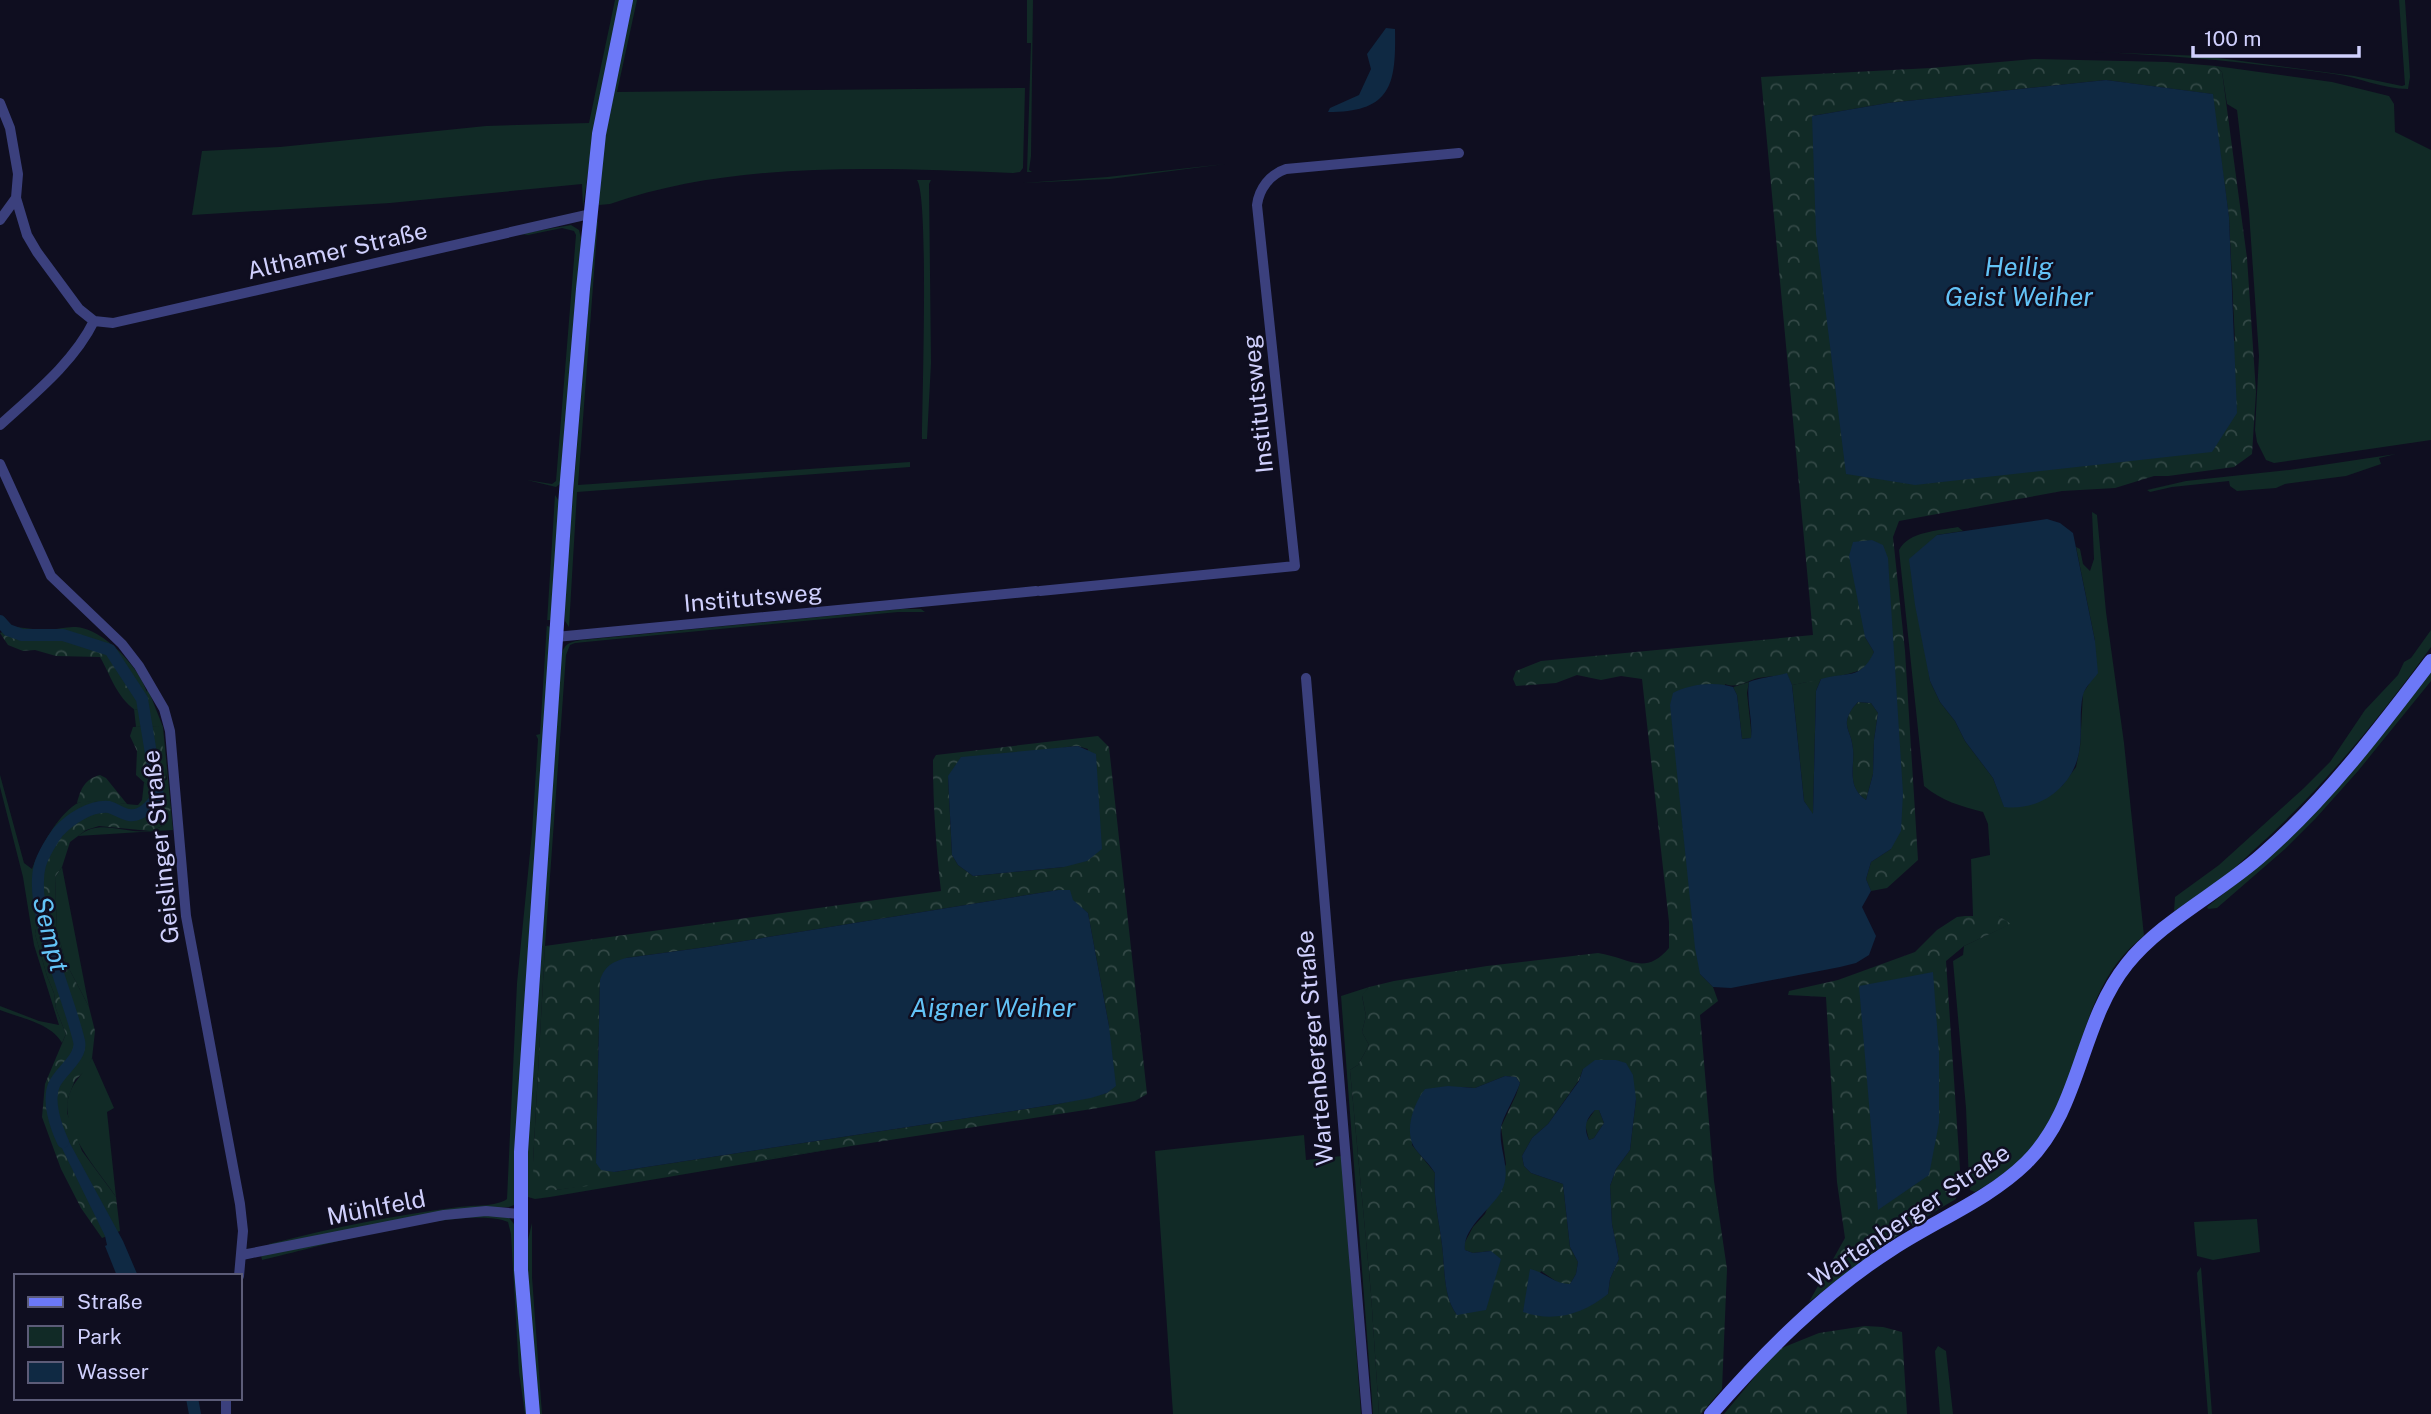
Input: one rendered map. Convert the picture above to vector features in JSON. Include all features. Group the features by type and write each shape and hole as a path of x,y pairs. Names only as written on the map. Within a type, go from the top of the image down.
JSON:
{"main road":[{"path":"533,1414 525,1334 520,1213 521,1152 556,637 590,214 604,104 626,0"},
{"name":"Wartenberger Straße","path":"1711,1414 1787,1332 1837,1288 1891,1249 1999,1186 2029,1160 2042,1145 2063,1111 2096,1017 2125,966 2153,938 2233,880 2285,834 2353,761 2431,661"}],"street":[{"path":"0,103 10,128 16,156 16,198 27,235 79,309 94,321 86,338 59,368 0,425"},
{"name":"Institutsweg","path":"556,637 1294,566 1258,196 1274,174 1286,169 1459,153"},
{"path":"0,220 16,198"},
{"name":"Althamer Straße","path":"94,321 113,323 590,214"},
{"name":"Geislinger Straße","path":"0,464 51,576 122,644 139,666 164,709 170,731 186,916 240,1204 243,1231 239,1274"},
{"name":"Wartenberger Straße","path":"1306,678 1367,1414"},
{"name":"Mühlfeld","path":"242,1255 444,1215 486,1211 520,1213"}],"green space":[{"path":"615,0 620,0 594,131 583,207 582,184 390,203 192,215 202,151 280,147 486,126 589,123"},
{"path":"632,0 637,0 617,92 1025,88 1023,168 1020,172 1013,173 861,169 758,174 707,180 599,205 601,158"},
{"path":"1027,0 1033,0 1029,170 1032,172 1027,172 1031,43 1027,43"},
{"path":"2399,0 2405,0 2410,77 2408,89 2274,66 2094,52 2204,56 2354,76 2402,86 2405,85"},
{"path":"2034,59 2167,62 2216,66 2222,72 2247,258 2256,392 2252,454 2234,467 2154,476 2115,488 2062,491 1899,521 1893,537 1905,651 1918,860 1887,888 1871,891 1866,879 1871,862 1891,849 1888,558 1865,637 1874,652 1867,667 1843,675 1792,685 1787,674 1758,678 1738,685 1725,684 1700,974 1713,987 1718,1001 1700,1015 1714,1181 1727,1269 1722,1389 1701,1414 1379,1414 1371,1293 1350,1070 1358,1065 1369,1045 1362,1032 1366,1016 1362,995 1369,987 1394,981 1487,966 1598,953 1635,963 1652,962 1669,948 1669,922 1642,679 1621,676 1601,680 1577,675 1556,683 1516,686 1513,679 1516,671 1541,661 1813,635 1761,77 1931,68","holes":["2106,80 2212,94 2229,217 2235,341 1812,116 1888,103","1583,1069 1636,1099 1630,1150 1616,1169 1610,1186 1612,1224 1619,1259 1610,1279 1608,1294 1523,1311 1541,1271 1560,1284 1570,1284 1576,1274 1578,1262 1570,1247 1563,1184 1531,1173 1524,1166 1522,1156 1532,1138 1548,1124 1579,1080","1505,1076 1516,1077 1520,1083 1501,1127 1506,1164 1485,1214 1473,1227 1464,1244 1465,1250 1473,1253 1491,1251 1457,1315 1449,1300 1445,1282 1435,1173 1412,1145 1412,1115 1462,1087 1475,1088"]},
{"path":"2216,66 2332,82 2389,96 2394,104 2395,132 2431,150 2431,440 2274,463 2266,460 2257,442 2255,430 2259,356 2249,212 2237,110 2227,104 2222,72"},
{"path":"1225,164 1110,179 1023,183 1107,177"},
{"path":"917,180 931,180 931,363 927,439 922,439 924,260 921,194"},
{"path":"598,220 578,485 910,462 910,467 577,492 569,627 565,621 564,605 595,226"},
{"path":"571,225 579,230 581,238 561,483 556,487 527,480 552,484 556,481 576,235 574,231 562,228 528,235 520,234"},
{"path":"2396,454 2379,458 2381,464 2346,476 2285,484 2276,488 2237,491 2230,486 2229,481 2150,492 2147,490 2186,481 2289,470"},
{"path":"555,495 559,501 552,620 547,620"},
{"path":"2092,512 2097,515 2144,936 2125,954 2098,995 2065,1090 2048,1126 2021,1159 1975,1192 1970,1190 1969,1183 1966,1108 1953,961 1963,955 1964,946 2010,924 1999,916 1973,916 1971,859 1990,855 1988,824 1983,812 1938,796 1924,786 1899,550 1917,535 1958,527 1963,531 1937,535 1925,647 1930,681 1965,741 1993,778 2004,806 2062,786 2076,767 2083,693 2089,684 2095,641 2076,547 2080,549 2083,564 2090,571 2094,559"},
{"path":"921,609 925,612 898,612 570,645 566,655 545,946 533,1163 555,1190 851,1146 550,1197 528,1197 525,1187 561,655 564,648 571,642 582,640"},
{"path":"547,622 547,626 551,627 514,1205 457,1210 271,1247 269,1244 364,1222 435,1210 491,1205 507,1199 517,983 532,833 538,739 536,735 540,734"},
{"path":"16,627 49,630 82,628 104,638 134,668 147,691 149,702 135,710 128,704 118,692 100,657 56,656 35,650 23,651 8,645 0,633"},
{"path":"2431,630 2431,647 2391,701 2326,778 2280,826 2236,866 2174,911 2175,897 2219,865 2330,762 2365,710 2398,675 2404,662 2411,658"},
{"path":"2431,670 2431,681 2316,818 2217,908 2208,909 2207,907 2270,856"},
{"path":"1821,679 1816,691 1813,815 1804,801 1792,685"},
{"path":"1749,682 1747,693 1752,738 1742,739 1737,695 1733,687"},
{"path":"148,689 163,727 173,830 78,836 95,828 149,831 165,825 168,799 133,823 114,811 49,852 43,869 42,897 35,934 54,993 56,1009 66,1034 62,1043 43,1026 0,1010 0,1006 39,1021 59,1025 34,945 23,877 0,787 0,775 24,863 32,869 44,842 56,824 76,804 97,801 138,805 142,800 144,782 154,790 167,779 158,726 136,727 134,709 136,710"},
{"path":"1858,702 1871,703 1878,713 1873,774 1866,800 1859,794 1853,781 1853,751 1847,724 1850,713"},
{"path":"158,726 163,731 166,773 163,786 154,791 136,775 137,751 130,736 133,727"},
{"path":"1098,736 1109,747 1147,1094 1135,1101 1098,1108 612,1183 534,1190 533,1163 545,946 941,891 934,793 933,760 936,755","holes":["1078,746 1088,749 1064,867 973,876 958,865 952,855 948,776","1058,890 1088,913 1109,1026 1107,1093 1058,1104 614,1172 596,1163 600,980 626,958"]},
{"path":"100,775 106,778 127,804 94,801 77,803 84,785"},
{"path":"168,799 171,808 165,825 150,831 99,826 86,830 70,842 62,867 55,877 57,931 66,963 89,1007 95,1031 92,1058 87,1069 75,1080 68,1098 67,1113 82,1151 116,1197 120,1231 102,1238 81,1208 61,1169 42,1117 45,1084 66,1034 56,1009 54,993 35,934 42,897 43,869 53,831 63,821 74,815 114,811 133,822"},
{"path":"62,867 89,1007 66,963 57,931 55,877"},
{"path":"1999,916 2011,924 1964,946 1946,961 1960,1169 1956,1199 1881,1248 1809,1302 1845,1238 1837,1182 1826,997 1788,995 1789,991 1838,980 1915,952 1937,930 1957,917"},
{"path":"1369,987 1362,996 1366,1016 1362,1032 1369,1045 1358,1065 1350,1070 1371,1293 1379,1414 1373,1414 1341,996"},
{"path":"92,1058 114,1108 107,1112 116,1197 82,1149 69,1121 69,1095"},
{"path":"1595,1110 1599,1110 1604,1123 1594,1138 1589,1140 1585,1124"},
{"path":"1304,1135 1306,1160 1342,1156 1361,1414 1173,1414 1155,1151"},
{"path":"507,1215 514,1224 517,1300 527,1414 519,1372 511,1234 508,1222 487,1218 424,1223 262,1260 261,1255 450,1217"},
{"path":"2257,1219 2260,1252 2213,1260 2197,1256 2194,1222"},
{"path":"532,1223 532,1277 542,1414 539,1414 526,1248"},
{"path":"2201,1267 2212,1414 2208,1414 2197,1273"},
{"path":"1865,1326 1902,1332 1907,1414 1724,1414 1777,1350 1819,1333"},
{"path":"1938,1346 1946,1351 1953,1414 1940,1414 1935,1351"}],"water":[{"path":"1386,28 1395,29 1395,48 1394,65 1386,91 1366,107 1328,112 1330,108 1359,95 1371,69 1367,54"},
{"name":"Heilig Geist Weiher","path":"2106,80 2213,94 2229,217 2237,413 2212,452 1915,485 1846,474 1816,234 1812,116 1888,103"},
{"path":"2047,519 2060,523 2073,533 2095,641 2098,673 2083,695 2081,739 2077,759 2065,783 2044,800 2031,805 2004,807 1993,778 1965,741 1930,681 1909,559 1937,535"},
{"path":"1872,540 1883,545 1888,558 1903,793 1901,831 1891,849 1871,862 1866,879 1871,891 1862,907 1876,936 1869,955 1856,963 1731,988 1713,987 1700,974 1695,948 1670,705 1673,693 1702,684 1733,687 1737,695 1742,739 1751,738 1749,682 1787,673 1792,685 1804,801 1813,814 1816,691 1821,679 1858,671 1874,652 1865,637 1849,556 1853,542","holes":["1858,702 1871,703 1878,713 1873,774 1866,800 1859,794 1853,781 1853,751 1847,721"]},
{"path":"1078,746 1096,754 1102,849 1087,861 1064,867 973,876 958,865 952,855 948,776 961,757"},
{"name":"Aigner Weiher","path":"1070,890 1073,900 1088,913 1109,1026 1116,1086 1107,1093 1058,1104 614,1172 601,1170 596,1163 600,980 604,971 613,963 626,958"},
{"path":"1933,972 1939,1053 1939,1123 1929,1175 1878,1210 1859,986"},
{"path":"1595,1060 1616,1060 1626,1063 1633,1075 1636,1099 1630,1150 1616,1169 1610,1186 1612,1224 1619,1259 1610,1279 1608,1294 1589,1307 1568,1315 1546,1317 1523,1312 1530,1269 1570,1284 1576,1274 1578,1262 1570,1247 1563,1184 1531,1173 1524,1166 1522,1156 1532,1138 1548,1124 1579,1081 1583,1069","holes":["1595,1110 1599,1110 1604,1123 1594,1138 1589,1140 1586,1124"]},
{"path":"1505,1076 1516,1077 1520,1083 1501,1128 1506,1176 1501,1192 1472,1227 1465,1242 1465,1250 1473,1253 1491,1251 1501,1259 1486,1310 1457,1315 1449,1300 1445,1282 1435,1173 1414,1147 1410,1125 1417,1102 1425,1089 1448,1086 1475,1088"},
{"path":"61,1127 123,1241 137,1274 116,1274 105,1246 105,1236 53,1130"}],"waterway":[{"name":"Sempt","path":"0,621 8,630 22,635 63,635 110,650 142,699 158,796 146,810 134,815 109,807 95,808 81,814 58,832 40,865 38,883 44,928 79,1041 78,1053 52,1091 53,1114 63,1142"},
{"name":"Sempt","path":"192,1400 195,1414"}]}
